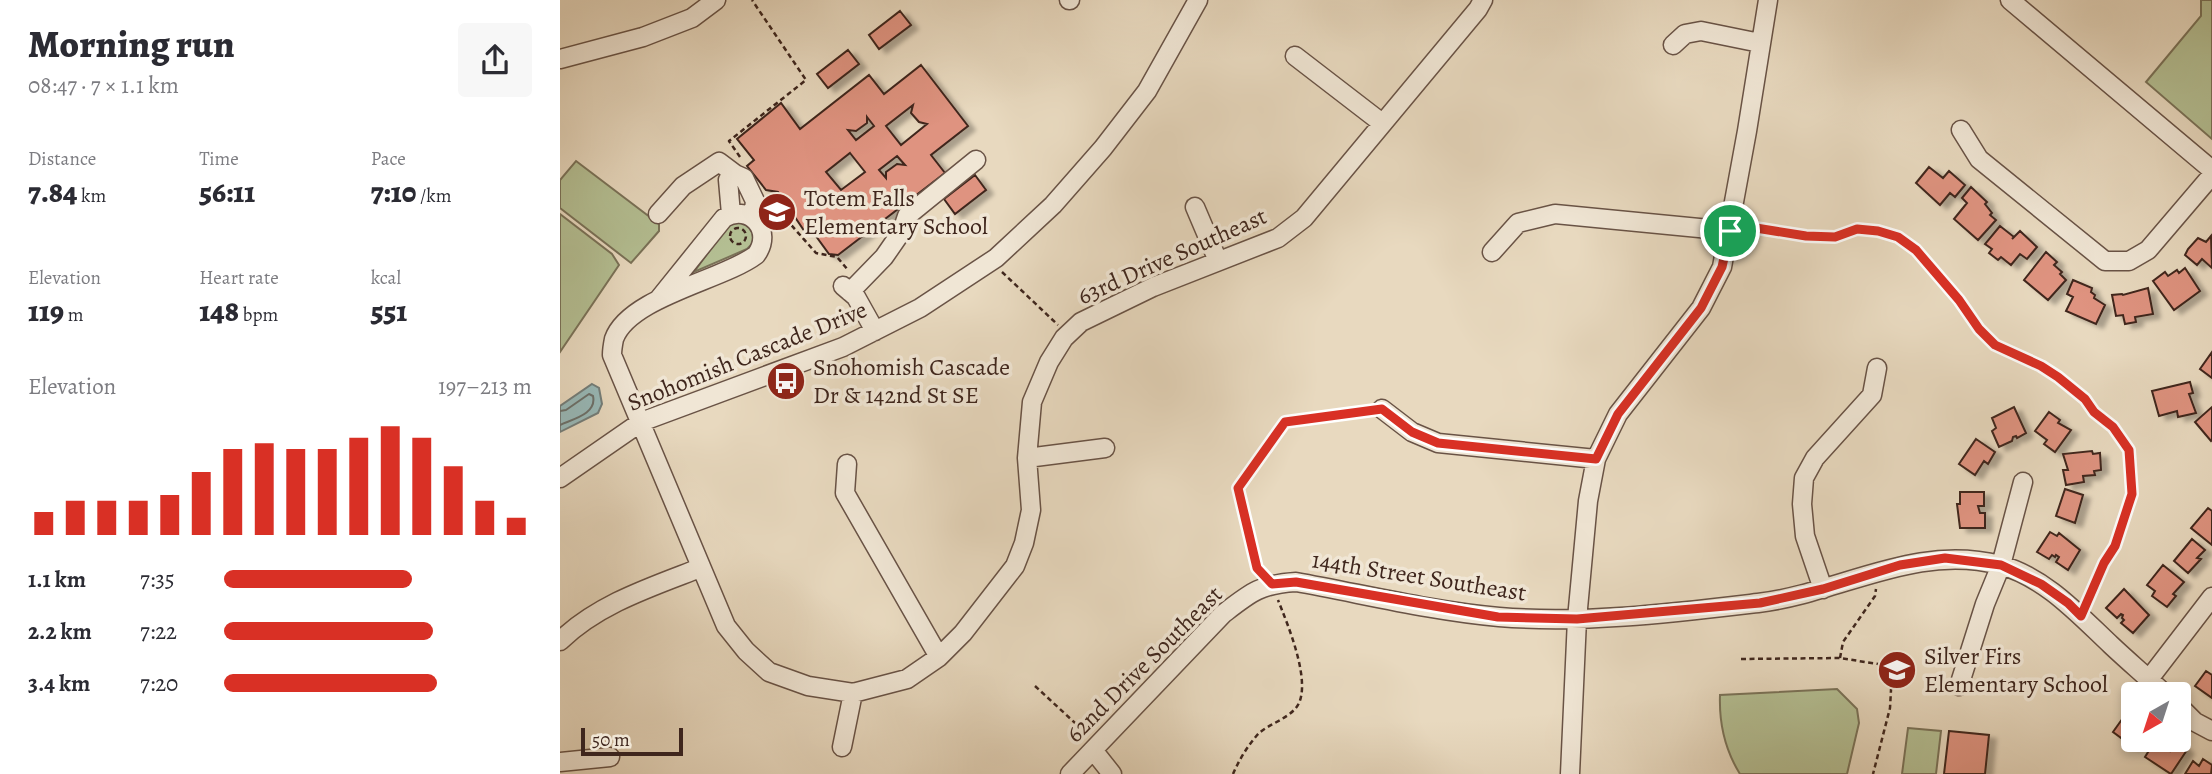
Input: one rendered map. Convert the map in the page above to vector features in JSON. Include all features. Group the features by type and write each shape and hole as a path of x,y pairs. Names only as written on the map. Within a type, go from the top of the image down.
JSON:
{"street":[{"path":"560,59 643,37 692,18 716,0"},
{"name":"Snohomish Cascade Drive","path":"560,478 641,422 843,347 920,308 990,261 1052,205 1103,148 1147,91 1198,0"},
{"name":"63rd Drive Southeast","path":"700,568 726,626 746,651 769,672 808,686 853,693 907,679 939,657 963,633 1015,566 1024,543 1031,509 1027,458 1032,402 1049,362 1068,334 1081,321 1153,288 1278,238 1304,218 1483,0"},
{"path":"1570,774 1577,619 1588,501 1596,459 1618,414 1701,308 1722,267 1768,0"},
{"path":"1961,130 1979,159 2105,261 2129,261 2148,250 2212,172 2010,0"},
{"path":"1673,46 1685,34 1701,31 1760,43"},
{"path":"1295,55 1382,122"},
{"path":"875,331 850,286 884,257 902,231 906,216 976,160"},
{"path":"658,214 683,186 719,162 738,167 755,201 752,218"},
{"path":"731,214 728,180 738,167"},
{"path":"1195,207 1218,261"},
{"path":"560,641 577,624 632,595 700,568 612,355 614,338 629,320 658,300 756,255 762,244 758,225 743,213 731,214 719,224 658,300"},
{"path":"1492,252 1518,223 1555,214 1730,231"},
{"path":"1823,589 1805,536 1801,504 1804,478 1815,458 1872,395 1877,368"},
{"path":"1382,409 1412,432 1438,443 1596,459"},
{"path":"1027,458 1105,448"},
{"path":"847,464 845,494 939,657"},
{"path":"1959,686 1985,604 2001,565 2023,482"},
{"name":"144th Street Southeast","path":"1296,582 1498,617 1577,619 1760,603 1823,589 1900,565 1945,558 2001,565 2041,584 2068,603 2152,682"},
{"name":"62nd Drive Southeast","path":"1070,774 1223,614 1250,593 1272,584 1296,582"},
{"path":"2149,679 2212,597"},
{"path":"842,747 853,693"},
{"path":"2191,717 2212,731"},
{"path":"1093,750 1112,774"},
{"path":"560,762 610,757"}],"path":[{"path":"738,167 729,141 806,80 752,0"},
{"path":"769,200 816,253 837,257 850,286"},
{"path":"1730,231 1756,228 1806,236 1835,237 1857,229 1898,237 1916,250 1995,345 2041,366 2058,377 2113,427 2129,450 2132,494 2115,546 2104,563 2081,616"},
{"path":"738,229 745,232 746,237 744,242 737,244 731,239 731,234 738,229"},
{"path":"990,261 1068,334"},
{"path":"1233,774 1240,759 1260,733 1296,709 1302,695 1298,652 1272,584 1257,568 1238,488 1285,422 1382,409"},
{"path":"1840,658 1843,642 1875,596 1880,572"},
{"path":"1741,660 1840,658 1884,664 1892,672 1890,708 1873,774"},
{"path":"1035,687 1089,736 1093,750"}],"green space":[{"path":"2201,0 2212,0 2212,139 2146,82 2201,16"},
{"path":"576,161 659,224 659,231 631,263 560,208 560,180"},
{"path":"560,214 612,254 619,265 560,352"},
{"path":"734,221 750,229 754,235 753,243 747,249 694,272 728,225"},
{"path":"1837,689 1857,709 1859,723 1847,774 1740,774 1724,736 1720,695"},
{"path":"1908,728 1941,731 1936,774 1902,774"}],"water":[{"path":"592,384 599,388 602,404 598,413 560,432 560,406"}],"building":[{"path":"900,11 911,25 879,49 869,35"},
{"path":"848,50 859,64 828,88 817,74"},
{"path":"921,65 968,126 931,155 945,173 838,255 829,254 810,228 805,232 778,192 766,190 747,166 754,160 737,139 781,103 800,129 869,75 884,94","holes":["913,105 911,113 919,122 927,124 901,145 886,126","867,117 874,126 856,140 848,130 856,131 867,123","850,153 865,172 841,190 826,172","897,156 905,165 897,164 886,172 886,178 879,170"]},
{"path":"1929,167 1943,178 1949,171 1965,185 1955,197 1950,193 1940,205 1916,183"},
{"path":"975,175 986,190 955,214 944,199"},
{"path":"1971,187 1987,202 1985,204 1992,213 1990,215 1996,220 1978,240 1954,219 1967,203 1962,198"},
{"path":"2000,226 2014,237 2020,231 2037,247 2027,259 2020,254 2011,265 2001,257 1998,260 1989,253 1992,249 1985,244"},
{"path":"2211,236 2212,268 2202,259 2197,265 2185,255 2198,238 2206,242"},
{"path":"2046,252 2057,262 2054,265 2066,280 2048,300 2024,280"},
{"path":"2185,268 2200,291 2174,310 2153,281 2165,272 2168,276"},
{"path":"2073,280 2092,288 2094,298 2105,305 2096,324 2066,311 2073,297 2067,294"},
{"path":"2148,288 2153,314 2135,317 2136,322 2125,324 2123,315 2116,316 2112,295"},
{"path":"2212,352 2212,378 2200,369"},
{"path":"2190,382 2193,393 2189,394 2196,413 2178,417 2177,411 2159,416 2152,391"},
{"path":"2014,407 2026,433 2017,438 2013,437 2012,441 1999,447 1992,431 1996,428 1992,418"},
{"path":"2212,407 2212,440 2211,441 2195,422"},
{"path":"2049,412 2060,420 2058,423 2071,430 2055,452 2044,444 2047,440 2035,431"},
{"path":"1976,439 1995,452 1988,464 1984,461 1975,475 1959,464"},
{"path":"2092,451 2093,454 2100,453 2101,470 2094,471 2095,475 2083,476 2084,482 2066,485 2063,470 2068,470 2063,454"},
{"path":"2065,489 2083,495 2075,523 2056,516"},
{"path":"1960,492 1984,492 1984,506 1978,506 1980,513 1985,513 1985,528 1960,528 1957,504 1960,504"},
{"path":"2208,508 2212,511 2212,545 2191,528"},
{"path":"2050,532 2057,536 2059,533 2080,550 2068,570 2056,562 2059,557 2056,555 2049,559 2037,552"},
{"path":"2192,539 2205,550 2197,558 2201,559 2188,573 2174,561"},
{"path":"2163,565 2184,582 2173,594 2176,596 2167,607 2152,596 2155,591 2147,585"},
{"path":"2124,589 2149,615 2133,633 2121,623 2124,620 2123,615 2117,618 2106,608"},
{"path":"2206,671 2212,675 2212,698 2195,686"},
{"path":"2121,721 2121,738 2113,732"},
{"path":"1949,731 1989,735 1985,774 1944,774"},
{"path":"2148,752 2186,752 2171,774 2145,757"},
{"path":"2203,759 2212,765 2211,774 2185,774 2193,761 2199,766"}],"place":[{"name":"Totem Falls Elementary School","path":"777,212"},
{"name":"Snohomish Cascade Dr & 142nd St SE","path":"786,381"},
{"name":"Silver Firs Elementary School","path":"1897,670"}],"route":[{"path":"1756,228 1806,236 1835,237 1857,229 1898,237 1916,250 1937,272 1979,329 1995,345 2041,366 2058,377 2113,427 2129,450 2132,494 2115,546 2104,563 2081,616 2041,584 2001,565 1945,558 1900,565 1823,589 1760,603 1577,619 1498,617 1296,582 1272,584 1257,568 1238,488 1285,422 1382,409 1394,421 1412,432 1438,443 1596,459 1618,414 1701,308 1722,267 1730,231 1756,228"}]}
